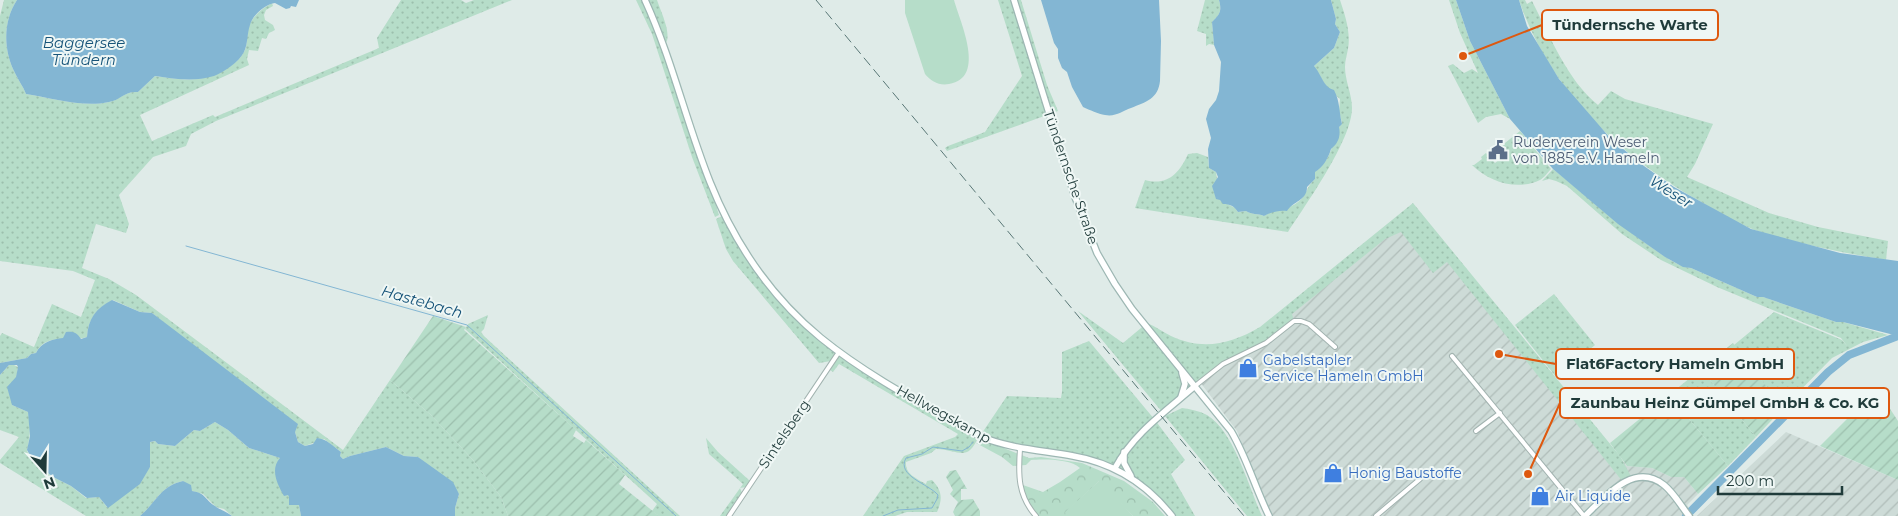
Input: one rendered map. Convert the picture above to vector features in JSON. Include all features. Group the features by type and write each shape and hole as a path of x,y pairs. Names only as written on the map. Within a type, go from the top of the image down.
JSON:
{"main road":[{"name":"Hellwegskamp","path":"644,0 661,36 709,182 724,215 764,280 792,311 840,352 866,370 979,436 995,443 1020,449 1094,460 1114,468 1144,487 1170,514"},
{"name":"Tündernsche Straße","path":"1014,0 1075,197 1088,232 1115,284 1132,309 1222,418 1238,444 1269,516"},
{"path":"1179,366 1185,384 1180,398"},
{"path":"1114,468 1124,451 1144,429 1195,386"},
{"path":"1124,451 1124,464 1132,478"},
{"path":"1584,516 1620,484 1633,478 1659,481 1672,492 1687,514"}],"street":[{"path":"1195,386 1223,364 1266,343 1294,322 1302,321 1309,324 1335,347"},
{"name":"Sintelsberg","path":"729,516 840,352"},
{"path":"1452,356 1584,516"},
{"path":"1476,431 1500,413"},
{"path":"1020,449 1019,478 1021,492 1026,504 1036,516"},
{"path":"1376,516 1420,480"}],"shaded area":[{"path":"1413,210 1627,466 1652,468 1671,477 1684,477 1698,494 1687,505 1694,516 1273,516 1263,499 1237,431 1197,378"},
{"path":"1786,432 1898,480 1898,516 1697,516"}],"green space":[{"path":"4,0 17,0 9,17 6,36 11,64 26,94 89,104 109,102 126,94 138,92 155,76 175,79 202,78 229,67 238,60 245,50 251,21 259,12 272,3 273,6 266,10 264,15 265,20 273,25 275,30 269,33 266,39 262,38 258,51 249,50 247,59 249,65 140,115 152,141 213,115 215,117 379,48 377,38 401,0 461,0 466,3 474,0 512,0 216,121 191,134 186,146 153,157 119,195 129,224 126,233 96,224 82,268 109,279 136,295 343,450 390,380 431,415 473,460 501,497 508,516 455,516 459,494 418,457 404,456 386,447 343,459 340,456 341,452 324,439 305,446 298,442 295,432 152,313 140,312 113,300 98,310 91,319 87,337 52,340 46,342 36,353 31,354 27,358 0,363 0,336 2,333 34,347 52,304 81,317 95,280 73,271 0,261 0,16"},
{"path":"636,0 645,0 676,80 719,215 715,217 692,157 652,34"},
{"path":"649,0 657,0 666,26 668,37 666,42"},
{"path":"905,0 954,0 965,35 969,61 967,71 960,80 949,84 939,84 925,74 905,13"},
{"path":"998,0 1021,0 1047,85 1058,111 947,151 945,148 948,146 985,132 1022,76"},
{"path":"1205,0 1219,0 1220,7 1219,15 1212,22 1214,45 1209,44 1206,46 1206,34 1197,31"},
{"path":"1331,0 1340,0 1348,30 1349,43 1345,67 1352,103 1350,121 1345,137 1327,172 1288,232 1135,208 1145,180 1166,180 1176,173 1188,154 1197,153 1208,157 1209,168 1216,172 1220,200 1235,208 1238,212 1246,211 1264,216 1290,207 1301,200 1315,179 1315,171 1328,158 1342,123 1339,111 1340,99 1327,88 1314,66 1334,48 1340,32 1335,24 1336,19"},
{"path":"1449,0 1456,0 1470,41 1510,119 1501,114 1486,117 1478,123 1448,66 1453,64 1464,73 1472,69 1478,73 1460,33"},
{"path":"1519,0 1525,0 1527,4 1532,1 1568,70 1587,95 1598,105 1611,91 1625,99 1713,124 1687,177 1769,213 1818,227 1888,241 1886,260 1808,245 1754,230 1720,213 1644,165 1617,143 1569,92 1549,63 1532,33"},
{"path":"1520,131 1551,169 1541,179 1522,185 1513,185 1495,180 1472,165 1482,159 1481,157 1486,153 1495,163 1505,155 1500,147"},
{"path":"1553,169 1632,233 1666,258 1678,264 1757,297 1763,297 1836,322 1843,322 1888,335 1863,342 1832,358 1783,408 1734,345 1774,312 1842,340 1848,347 1841,338 1717,287 1661,260 1622,234 1567,186 1549,179 1542,181"},
{"path":"1413,203 1620,456 1632,478 1623,482 1447,262 1433,273 1401,232 1385,239 1292,314 1294,321 1265,343 1223,363 1163,413 1078,311 1123,343 1147,323 1171,336 1194,343 1217,344 1238,338 1260,327"},
{"path":"724,215 742,247 792,311 839,352 979,436 971,450 966,452 936,449 931,453 906,462 909,473 926,484 927,481 932,480 938,487 941,499 937,512 907,512 895,516 863,516 904,456 955,437 958,434 839,364 833,372 830,370 836,358 819,363 733,261 726,249 716,219"},
{"path":"1554,294 1595,345 1556,377 1515,325"},
{"path":"488,315 484,329 481,332 484,336 680,516 659,516 652,511 657,504 465,329 468,324"},
{"path":"433,316 466,327 464,330 576,430 573,436 584,443 586,440 625,475 619,484 659,516 508,516 501,497 473,460 431,415 390,380"},
{"path":"1089,341 1155,420 1185,460 1171,474 1195,516 1172,516 1145,487 1093,459 1020,449 980,436 1007,396 1061,398 1062,352"},
{"path":"1733,343 1783,408 1756,437 1701,369"},
{"path":"12,364 18,367 12,405 28,412 29,417 30,432 27,451 35,464 55,478 71,486 86,498 99,497 107,507 150,467 150,442 155,441 158,444 175,446 194,430 200,431 215,422 228,430 249,448 280,458 289,501 299,505 301,516 232,516 224,509 216,507 203,494 192,491 183,481 175,483 164,491 140,516 86,516 0,463 0,460 19,437 0,430 0,375"},
{"path":"1701,369 1756,437 1728,466 1669,395"},
{"path":"1877,389 1898,421 1898,480 1820,446"},
{"path":"1669,395 1728,466 1698,494 1684,477 1671,477 1652,468 1627,466 1610,443"},
{"path":"1182,408 1195,410 1207,415 1217,423 1240,461 1262,516 1247,516 1165,416"},
{"path":"706,438 718,452 750,481 746,487 740,488 743,484 709,454"},
{"path":"976,443 991,443 1029,458 1041,457 1082,463 1124,481 1153,502 1165,516 1133,516 1099,481 1066,512 1066,516 1036,516 1030,510 1020,484 1043,492 1080,468 1064,461 1050,460 1031,460 1026,465 1013,466 1002,457"},
{"path":"956,470 967,489 961,489 961,500 973,499 980,511 980,516 955,516 953,512 958,502 950,494 953,490 946,477 950,471"},
{"path":"1100,480 1133,516 1066,516 1065,512"},
{"path":"740,488 742,493 727,516 720,516"}],"water":[{"name":"Baggersee Tündern","path":"17,0 299,0 296,7 291,6 286,9 275,3 260,11 251,22 242,56 231,66 214,76 178,79 155,76 138,92 126,94 109,102 89,104 26,94 11,64 6,36 9,17"},
{"path":"1041,0 1159,0 1160,81 1154,96 1142,104 1112,115 1100,114 1083,107 1072,87 1067,72 1062,68 1058,58 1058,49 1054,43"},
{"path":"1219,0 1331,0 1336,19 1335,24 1340,32 1334,48 1314,66 1327,86 1334,90 1336,94 1342,124 1339,127 1340,134 1325,162 1315,172 1315,179 1307,187 1305,195 1287,211 1269,213 1264,216 1246,211 1238,212 1232,206 1223,204 1220,200 1216,199 1212,186 1218,177 1216,172 1209,168 1208,149 1211,138 1206,119 1219,91 1221,62 1214,45 1212,22 1220,12"},
{"name":"Weser","path":"1456,0 1519,0 1527,26 1559,79 1611,139 1674,187 1751,229 1840,253 1898,261 1898,336 1843,322 1836,322 1763,297 1757,297 1691,268 1683,267 1665,257 1618,224 1553,169 1510,119 1470,41"},
{"path":"112,300 140,312 152,313 298,424 295,432 298,442 305,446 313,444 317,438 324,440 341,452 340,456 343,459 386,447 404,456 418,457 453,482 459,494 455,516 301,516 299,505 289,505 288,495 284,496 277,482 275,467 280,458 249,448 228,430 215,422 200,431 194,430 175,446 158,444 155,441 150,442 150,467 140,484 108,508 99,497 87,498 71,486 55,478 35,464 27,450 30,436 28,412 12,405 7,387 16,377 18,367 17,365 9,365 0,375 0,363 27,358 51,340 63,338 66,332 75,333 81,339 87,337 91,319 97,310"},
{"path":"183,481 191,485 192,491 203,495 215,506 232,516 140,516 164,491 175,483"}],"waterway":[{"name":"Hastebach","path":"186,246 467,325 676,516"},
{"path":"1686,516 1828,372 1849,355 1898,336"},
{"name":"Hastebach","path":"883,516 898,510 932,508 937,499 938,495 934,491 909,475 904,464 906,458 922,454 933,447 962,451 973,442"}],"railway":[{"path":"816,0 1244,516"}],"place":[{"name":"Tündernsche Warte","path":"1463,56"},
{"name":"Ruderverein Weser von 1885 e.V. Hameln","path":"1498,150"},
{"name":"Flat6Factory Hameln GmbH","path":"1499,354"},
{"name":"Gabelstapler Service Hameln GmbH","path":"1248,368"},
{"name":"Honig Baustoffe","path":"1333,473"},
{"name":"Zaunbau Heinz Gümpel GmbH & Co. KG","path":"1528,474"},
{"name":"Air Liquide","path":"1540,496"}]}
